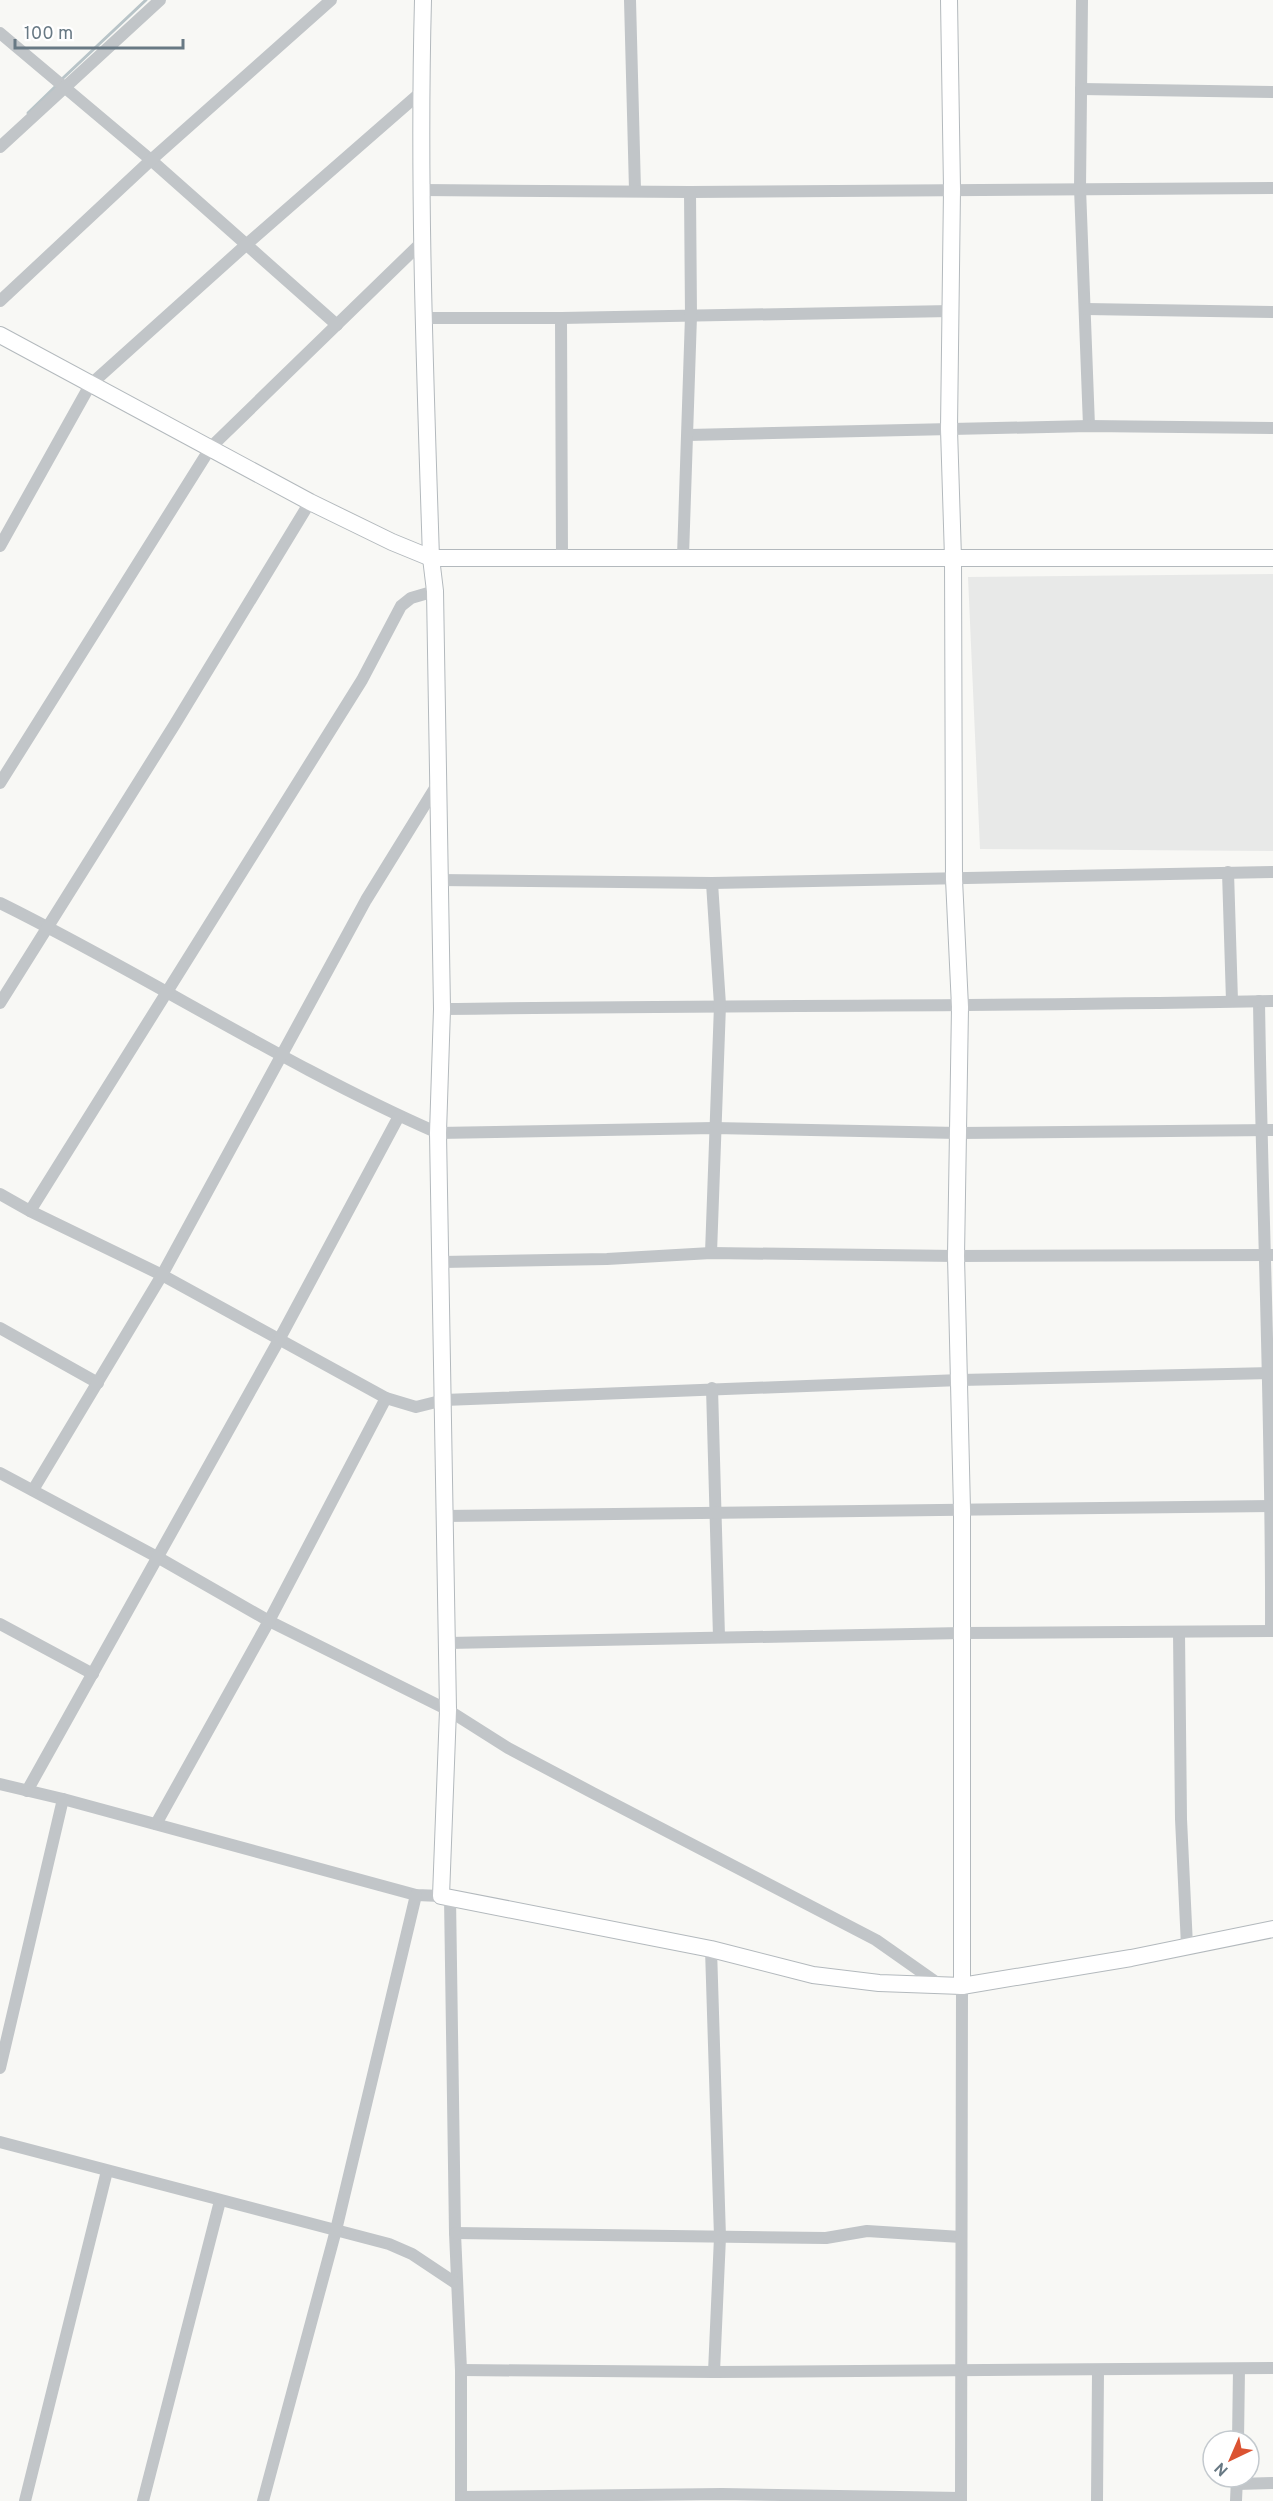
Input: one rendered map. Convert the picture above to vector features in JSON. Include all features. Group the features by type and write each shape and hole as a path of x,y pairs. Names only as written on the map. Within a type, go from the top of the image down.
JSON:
{"street":[{"path":"0,147 160,0"},
{"path":"0,301 151,160 331,0"},
{"path":"423,0 420,93 423,318 431,558 435,591 438,880 442,1009 438,1133 448,1643 445,1897 461,2370 461,2499 722,2494 961,2500 962,1510 956,1257 960,1007 954,879 953,558 949,429 952,189 949,0"},
{"path":"630,0 635,190"},
{"path":"1082,0 1080,188 1089,426"},
{"path":"0,33 247,243 337,325"},
{"path":"1082,89 1273,92"},
{"path":"0,546 90,385 247,243 420,93"},
{"path":"422,190 690,192 1273,188"},
{"path":"683,556 691,316 690,192"},
{"path":"0,783 211,447 422,242"},
{"path":"1086,309 1273,312"},
{"path":"423,318 561,318 951,311"},
{"path":"561,318 562,557"},
{"path":"0,335 310,502 392,542 431,558 683,556 1273,558"},
{"path":"688,435 1089,426 1273,428"},
{"path":"0,1003 175,724 310,502"},
{"path":"30,1211 362,680 401,606 411,598 435,591"},
{"path":"33,1490 162,1275 366,900 437,785"},
{"path":"1228,872 1232,1001"},
{"path":"438,880 712,883 1273,872"},
{"path":"711,1253 720,1005 712,883"},
{"path":"0,903 280,1056 399,1116 438,1133 714,1128 958,1133 1267,1130"},
{"path":"442,1009 720,1005 960,1007 1273,1000"},
{"path":"448,1643 962,1633 1272,1631 1267,1130 1258,1001"},
{"path":"27,1791 159,1558 399,1116"},
{"path":"0,1194 162,1275 386,1398 416,1407 444,1400 712,1388 1270,1373"},
{"path":"442,1262 607,1259 711,1253 956,1257 1269,1255"},
{"path":"0,1328 98,1383"},
{"path":"712,1388 719,1637"},
{"path":"156,1824 269,1621 386,1398"},
{"path":"0,1473 159,1558 269,1621 448,1710 508,1748 876,1940 940,1985"},
{"path":"444,1516 1272,1506"},
{"path":"0,1624 93,1674"},
{"path":"1179,1633 1181,1819 1187,1947"},
{"path":"0,1784 416,1895 445,1897 711,1949 813,1975 879,1983 962,1986 1187,1947 1273,1929"},
{"path":"0,2068 63,1799"},
{"path":"262,2501 336,2230 416,1895"},
{"path":"711,1949 720,2237 714,2372"},
{"path":"0,2142 389,2244 412,2254 457,2284"},
{"path":"25,2501 107,2171"},
{"path":"143,2501 220,2201"},
{"path":"455,2233 826,2238 867,2231 961,2237"},
{"path":"461,2370 714,2372 961,2368 1098,2371 1273,2368"},
{"path":"1238,2429 1239,2369"},
{"path":"1097,2501 1098,2371"}],"shaded area":[{"path":"1273,574 1273,851 980,849 968,577"}],"waterway":[{"path":"62,79 146,0"},
{"path":"28,113 58,84"}]}
